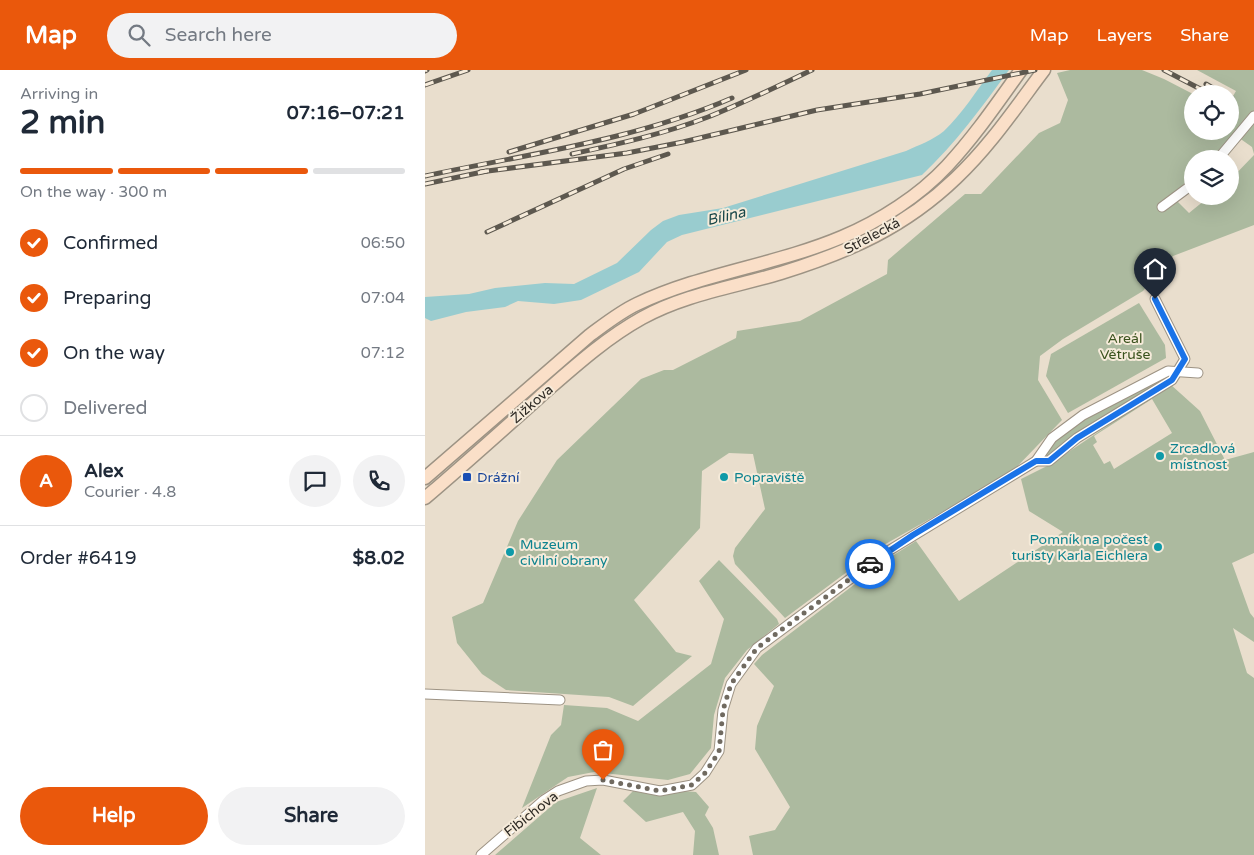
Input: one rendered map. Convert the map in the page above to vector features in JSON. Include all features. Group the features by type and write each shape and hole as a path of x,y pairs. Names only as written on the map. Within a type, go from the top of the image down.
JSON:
{"main road":[{"name":"Střelecká","path":"636,304 669,290 819,246 843,237 885,214 925,187 947,166 1021,70"},
{"name":"Střelecká","path":"644,317 676,302 780,273 837,254 870,240 901,222 958,177 985,147 1044,70"},
{"name":"Žižkova","path":"425,478 590,335 614,317 636,304"},
{"name":"Žižkova","path":"425,498 598,347 644,317"}],"street":[{"path":"1226,150 1254,116"},
{"path":"1162,207 1184,191"},
{"path":"1155,299 1185,359 1176,372"},
{"name":"Fibichova","path":"481,855 544,800 557,792 586,781 603,780 660,791 692,785 705,773 719,752 723,710 731,684 757,648 885,553 1036,461 1052,438 1083,416 1168,371 1198,373"},
{"name":"Fibichova","path":"1036,461 1049,461 1077,438 1172,380 1176,372"},
{"path":"425,694 560,700"}],"green space":[{"path":"1070,70 1142,70 1184,89 1184,140 1230,140 1219,150 1184,150 1184,184 1172,196 1189,213 1199,205 1239,205 1239,171 1254,155 1254,225 1173,256 1143,291 1063,339 1040,356 1038,380 1062,420 1011,473 882,546 785,618 735,564 733,556 735,548 765,509 753,454 729,453 702,471 700,528 634,600 676,652 692,656 633,706 609,697 506,690 482,674 457,643 452,617 483,603 518,521 557,460 641,379 664,370 673,370 736,338 737,331 800,321 887,274 888,260 965,194 981,194 1039,133 1060,123 1068,100 1057,73"},
{"path":"1197,70 1254,70 1254,154 1252,147 1239,138 1239,85 1225,85"},
{"name":"Areál Větruše","path":"1139,303 1165,345 1166,358 1068,413 1046,376 1051,354"},
{"path":"1168,375 1169,377 1051,456 1046,457 1052,444 1071,427"},
{"path":"1170,384 1200,411 1225,460 1254,452 1254,553 1232,563 1250,613 1254,618 1254,642 1233,628 1247,673 1254,678 1254,855 753,855 749,836 775,830 790,807 755,749 757,726 774,686 754,664 762,655 889,558 916,541 959,601 1063,532 1029,511 1021,479 1049,465","holes":["1152,399 1172,433 1114,469 1110,461 1104,464 1093,445 1097,442 1094,436"]},
{"path":"719,560 777,619 779,624 747,650 725,678 714,715 711,748 690,774 668,780 594,772 568,777 522,808 551,735 561,725 564,705 607,708 638,721 711,664 724,619 699,581"},
{"path":"597,788 580,838 601,855 495,855 556,802"},
{"path":"633,791 660,796 683,791 696,792 709,807 705,815 713,828 719,855 693,855 695,831 683,812 646,822 623,801"}],"water":[{"name":"Bílina","path":"992,70 1009,70 957,138 922,175 682,235 667,242 639,272 581,300 554,304 518,301 505,307 466,312 431,321 425,318 425,297 469,294 495,288 545,283 574,284 617,263 663,221 679,215 723,208 906,151 931,140 944,131 963,110"}],"railway":[{"path":"425,85 468,70"},
{"path":"509,152 634,114 746,70"},
{"path":"572,154 675,129 734,106 812,70"},
{"path":"480,172 627,153 683,142 817,110 920,94 1035,70"},
{"path":"1164,70 1193,85"},
{"path":"425,176 542,153 619,135 695,113 732,98"},
{"path":"487,232 624,169 668,154"},
{"path":"425,184 487,171"}],"way so far":[{"path":"603,780 660,791 692,785 705,773 719,752 723,710 731,684 757,648 870,564"}],"place":[{"name":"Zrcadlová místnost","path":"1160,456"},
{"name":"Drážní","path":"467,477"},
{"name":"Popraviště","path":"724,477"},
{"name":"Pomník na počest turisty Karla Eichlera","path":"1158,547"},
{"name":"Muzeum civilní obrany","path":"510,552"}],"route":[{"path":"870,564 913,535 1036,461 1049,461 1077,438 1172,380 1185,359 1155,299"}]}
